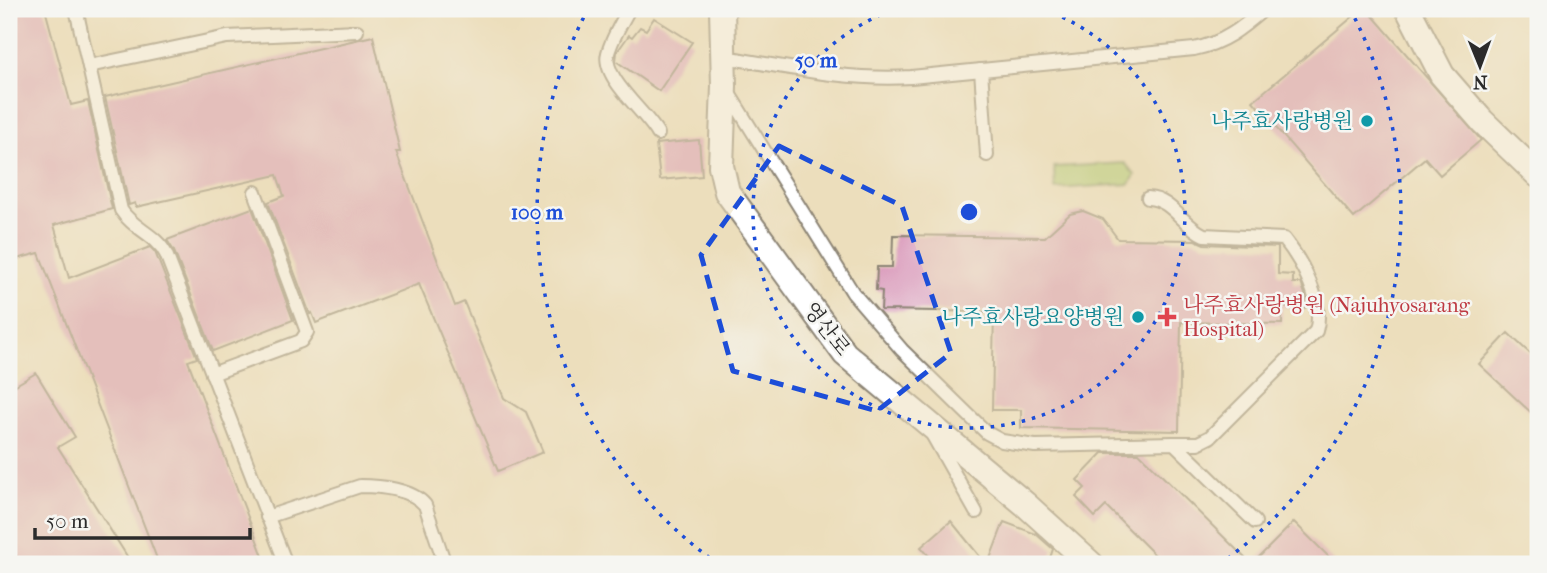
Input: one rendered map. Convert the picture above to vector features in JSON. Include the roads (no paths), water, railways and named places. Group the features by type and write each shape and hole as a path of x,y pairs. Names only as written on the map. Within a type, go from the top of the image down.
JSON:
{"street":[{"name":"영산로","path":"722,9 724,86 721,166 727,192 835,344 1091,564"},
{"path":"1408,9 1442,75 1482,121 1538,175"}],"lane":[{"path":"76,9 121,210 133,224 163,247 286,564"},
{"path":"629,9 608,52 608,65 613,77 658,134"},
{"path":"724,57 867,78 982,71 1214,45 1230,37 1265,9"},
{"path":"89,66 235,36 357,31"},
{"path":"982,71 987,155"},
{"path":"724,86 853,293 902,350 987,433 1002,441 1035,446 1198,443 1210,436 1316,331 1318,321 1309,277 1284,239 1204,235 1162,201 1148,198"},
{"path":"212,374 301,341 307,332 255,191"},
{"path":"925,421 976,512"},
{"path":"1174,443 1255,522"},
{"path":"267,517 360,486 409,494 419,498 425,505 445,564"}],"place":[{"name":"나주효사랑병원","path":"1367,121"},
{"name":"나주효사랑요양병원","path":"1138,317"},
{"name":"나주효사랑병원 (Najuhyosarang Hospital)","path":"1167,317"}]}
